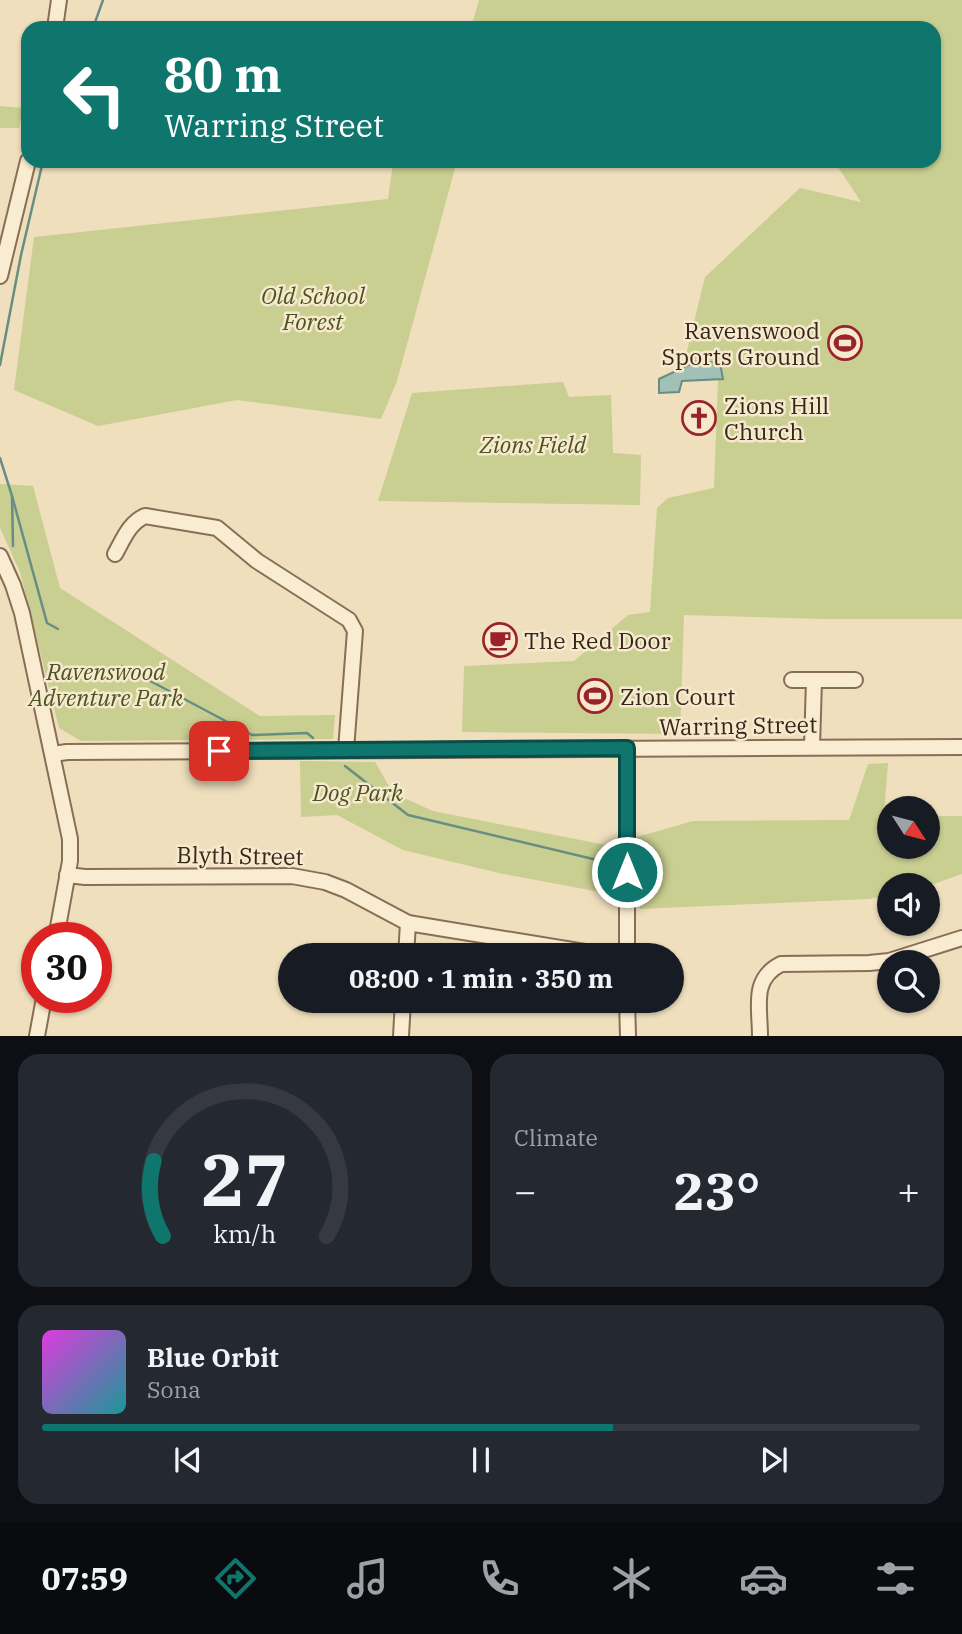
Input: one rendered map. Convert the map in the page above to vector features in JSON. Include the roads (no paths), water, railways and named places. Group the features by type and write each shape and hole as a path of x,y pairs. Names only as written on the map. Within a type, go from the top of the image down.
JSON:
{"street":[{"path":"56,21 59,0"},
{"path":"0,276 26,168"},
{"path":"115,554 130,528 145,516 217,528 257,561 349,620 355,631 346,750"},
{"path":"0,556 20,606 70,839 59,922"},
{"path":"792,680 855,680"},
{"path":"812,747 814,680"},
{"name":"Warring Street","path":"53,754 962,747"},
{"path":"627,748 627,943"},
{"name":"Blyth Street","path":"67,875 292,876 326,882 346,890 408,923 530,943"},
{"path":"407,943 408,923"},
{"path":"760,1035 762,979 769,970 781,964 879,962 962,938"},
{"path":"37,1035 41,1013"},
{"path":"401,1035 402,1013"},
{"path":"627,1013 628,1035"}],"water":[{"path":"697,361 720,363 723,379 682,381 679,392 659,393 659,379"}],"waterway":[{"path":"96,21 103,0"},
{"path":"0,365 41,168"},
{"path":"0,458 12,496 13,546"},
{"path":"12,496 47,623 58,629"},
{"path":"122,666 252,735 307,733 313,738"},
{"path":"345,766 408,815 614,864"}],"place":[{"name":"Ravenswood Sports Ground","path":"845,343"},
{"name":"Zions Hill Church","path":"699,418"},
{"name":"The Red Door","path":"500,640"},
{"name":"Zion Court","path":"595,696"}],"park label":[{"name":"Old School Forest","path":"313,308"},
{"name":"Zions Field","path":"533,444"},
{"name":"Ravenswood Adventure Park","path":"106,684"},
{"name":"Dog Park","path":"358,792"}]}
